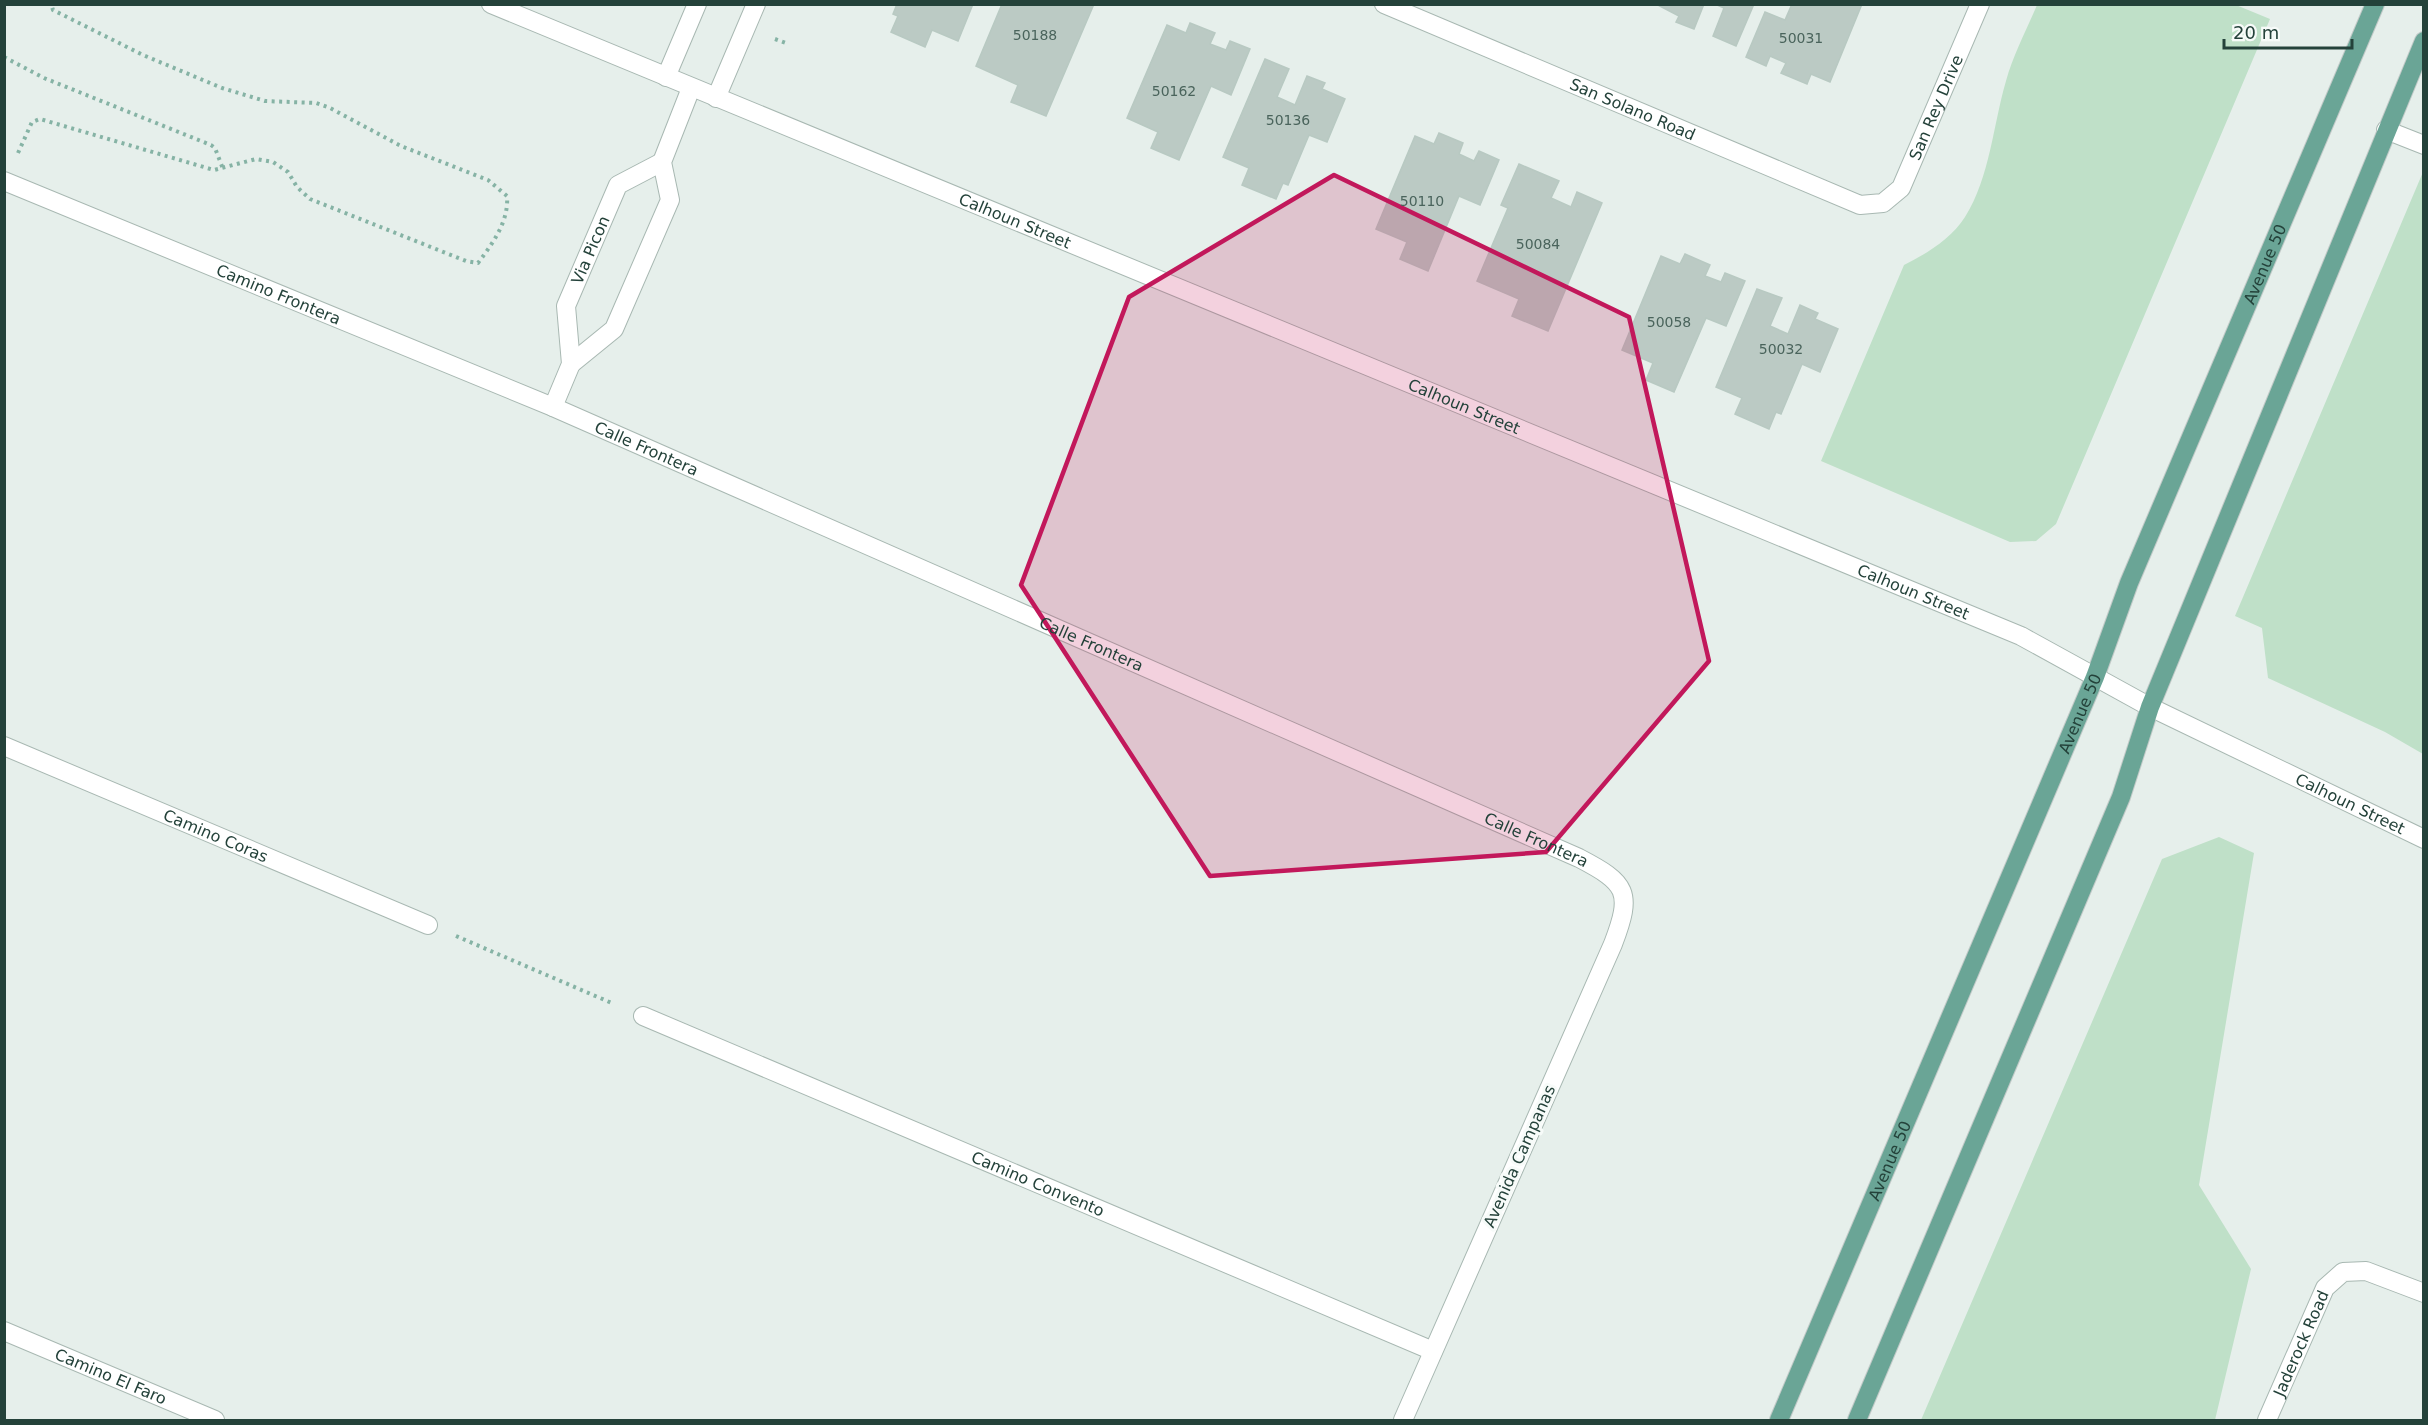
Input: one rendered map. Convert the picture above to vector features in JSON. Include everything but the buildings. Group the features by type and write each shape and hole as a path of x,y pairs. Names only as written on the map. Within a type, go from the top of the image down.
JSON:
{"main road":[{"name":"Avenue 50","path":"1779,1420 2095,677 2129,583 2375,4"},
{"path":"1857,1420 2121,796 2150,707 2424,41"}],"street":[{"name":"Calhoun Street","path":"491,4 2021,636 2150,707 2424,839"},
{"path":"666,77 696,4"},
{"path":"716,98 756,4"},
{"name":"San Solano Road","path":"1384,4 1829,194 1860,205 1883,203"},
{"name":"San Rey Drive","path":"1883,203 1901,188 1980,4"},
{"path":"662,162 691,88"},
{"path":"2386,130 2424,145"},
{"name":"Via Picon","path":"553,407 571,364 566,306 618,185 662,162 670,200 614,329 571,364"},
{"name":"Camino Frontera","path":"5,181 553,407"},
{"name":"Calle Frontera","path":"553,407 1579,858 1608,873 1623,890"},
{"name":"Camino Coras","path":"4,746 428,925"},
{"name":"Avenida Campanas","path":"1403,1420 1613,944 1624,914 1623,890"},
{"name":"Camino Convento","path":"643,1016 1433,1351"},
{"name":"Jaderock Road","path":"2267,1420 2325,1288 2343,1272 2366,1271 2424,1293"},
{"name":"Camino El Faro","path":"4,1331 215,1420"}],"path":[{"path":"5,181 32,122 40,119 214,170 256,159 273,162 288,172 297,187 310,199 466,261 478,263 491,246 506,216 507,196 488,180 400,146 330,108 316,103 265,101 222,88 132,50 53,10 51,4"},
{"path":"4,57 44,78 211,145 215,148 223,169"},
{"path":"428,925 643,1016"}],"highlighted area":[{"path":"1334,175 1629,317 1709,661 1546,852 1210,876 1021,585 1129,297"}],"green space":[{"path":"2037,5 2236,5 2270,19 2056,524 2036,541 2010,542 1821,461 1904,265 1929,251 1953,232 1965,217 1973,201 1986,168 2009,71"},
{"path":"2423,172 2423,754 2385,732 2268,678 2262,628 2235,616"},
{"path":"2219,837 2254,853 2199,1185 2251,1269 2215,1420 1921,1420 2162,859"}]}
